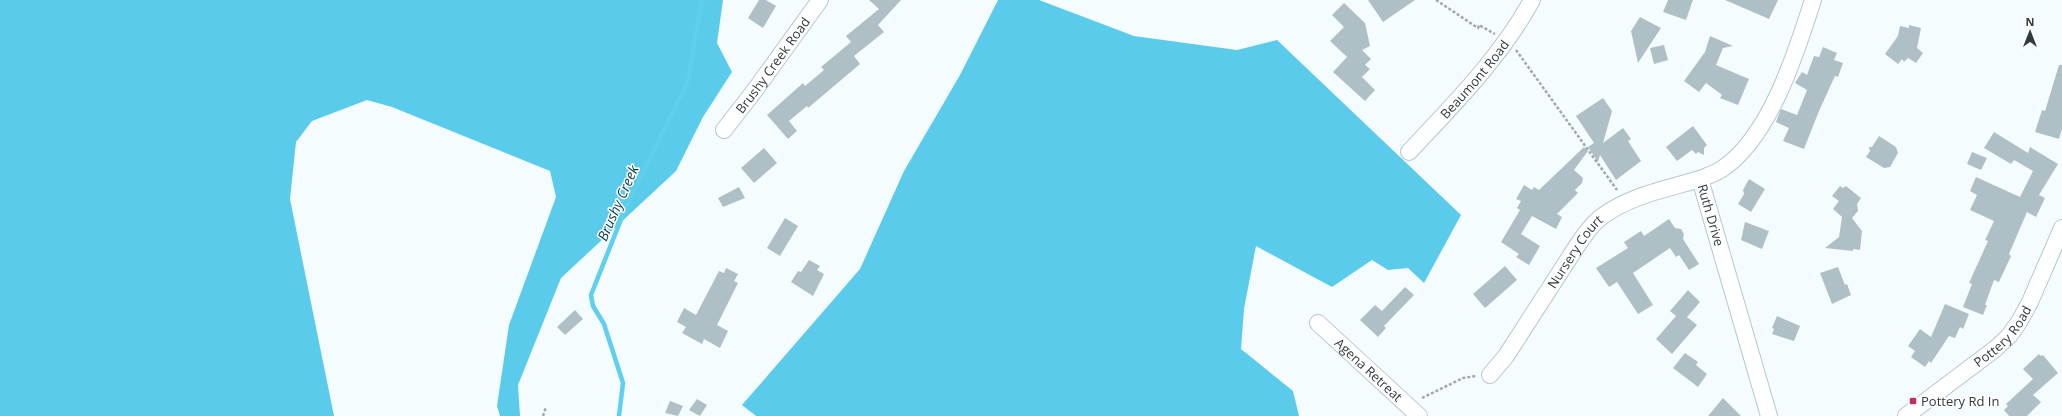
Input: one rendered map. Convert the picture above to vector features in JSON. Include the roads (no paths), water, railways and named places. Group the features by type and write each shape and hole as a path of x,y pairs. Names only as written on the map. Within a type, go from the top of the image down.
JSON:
{"street":[{"name":"Brushy Creek Road","path":"724,130 756,90 820,0"},
{"name":"Beaumont Road","path":"1409,152 1471,85 1506,40 1532,0"},
{"name":"Ruth Drive","path":"1769,416 1700,179 1721,170 1738,157 1753,139 1770,110 1802,33 1813,0"},
{"name":"Nursery Court","path":"1490,375 1506,356 1586,233 1600,218 1625,202 1700,179"},
{"name":"Pottery Road","path":"1906,416 1995,349 2009,336 2030,302 2062,228"},
{"name":"Agena Retreat","path":"1318,324 1413,411"}],"waterway":[{"name":"Brushy Creek","path":"619,416 623,383 604,324 593,306 591,295 626,207 687,83 702,0"}],"place":[{"name":"Pottery Rd In","path":"1913,401"}]}
